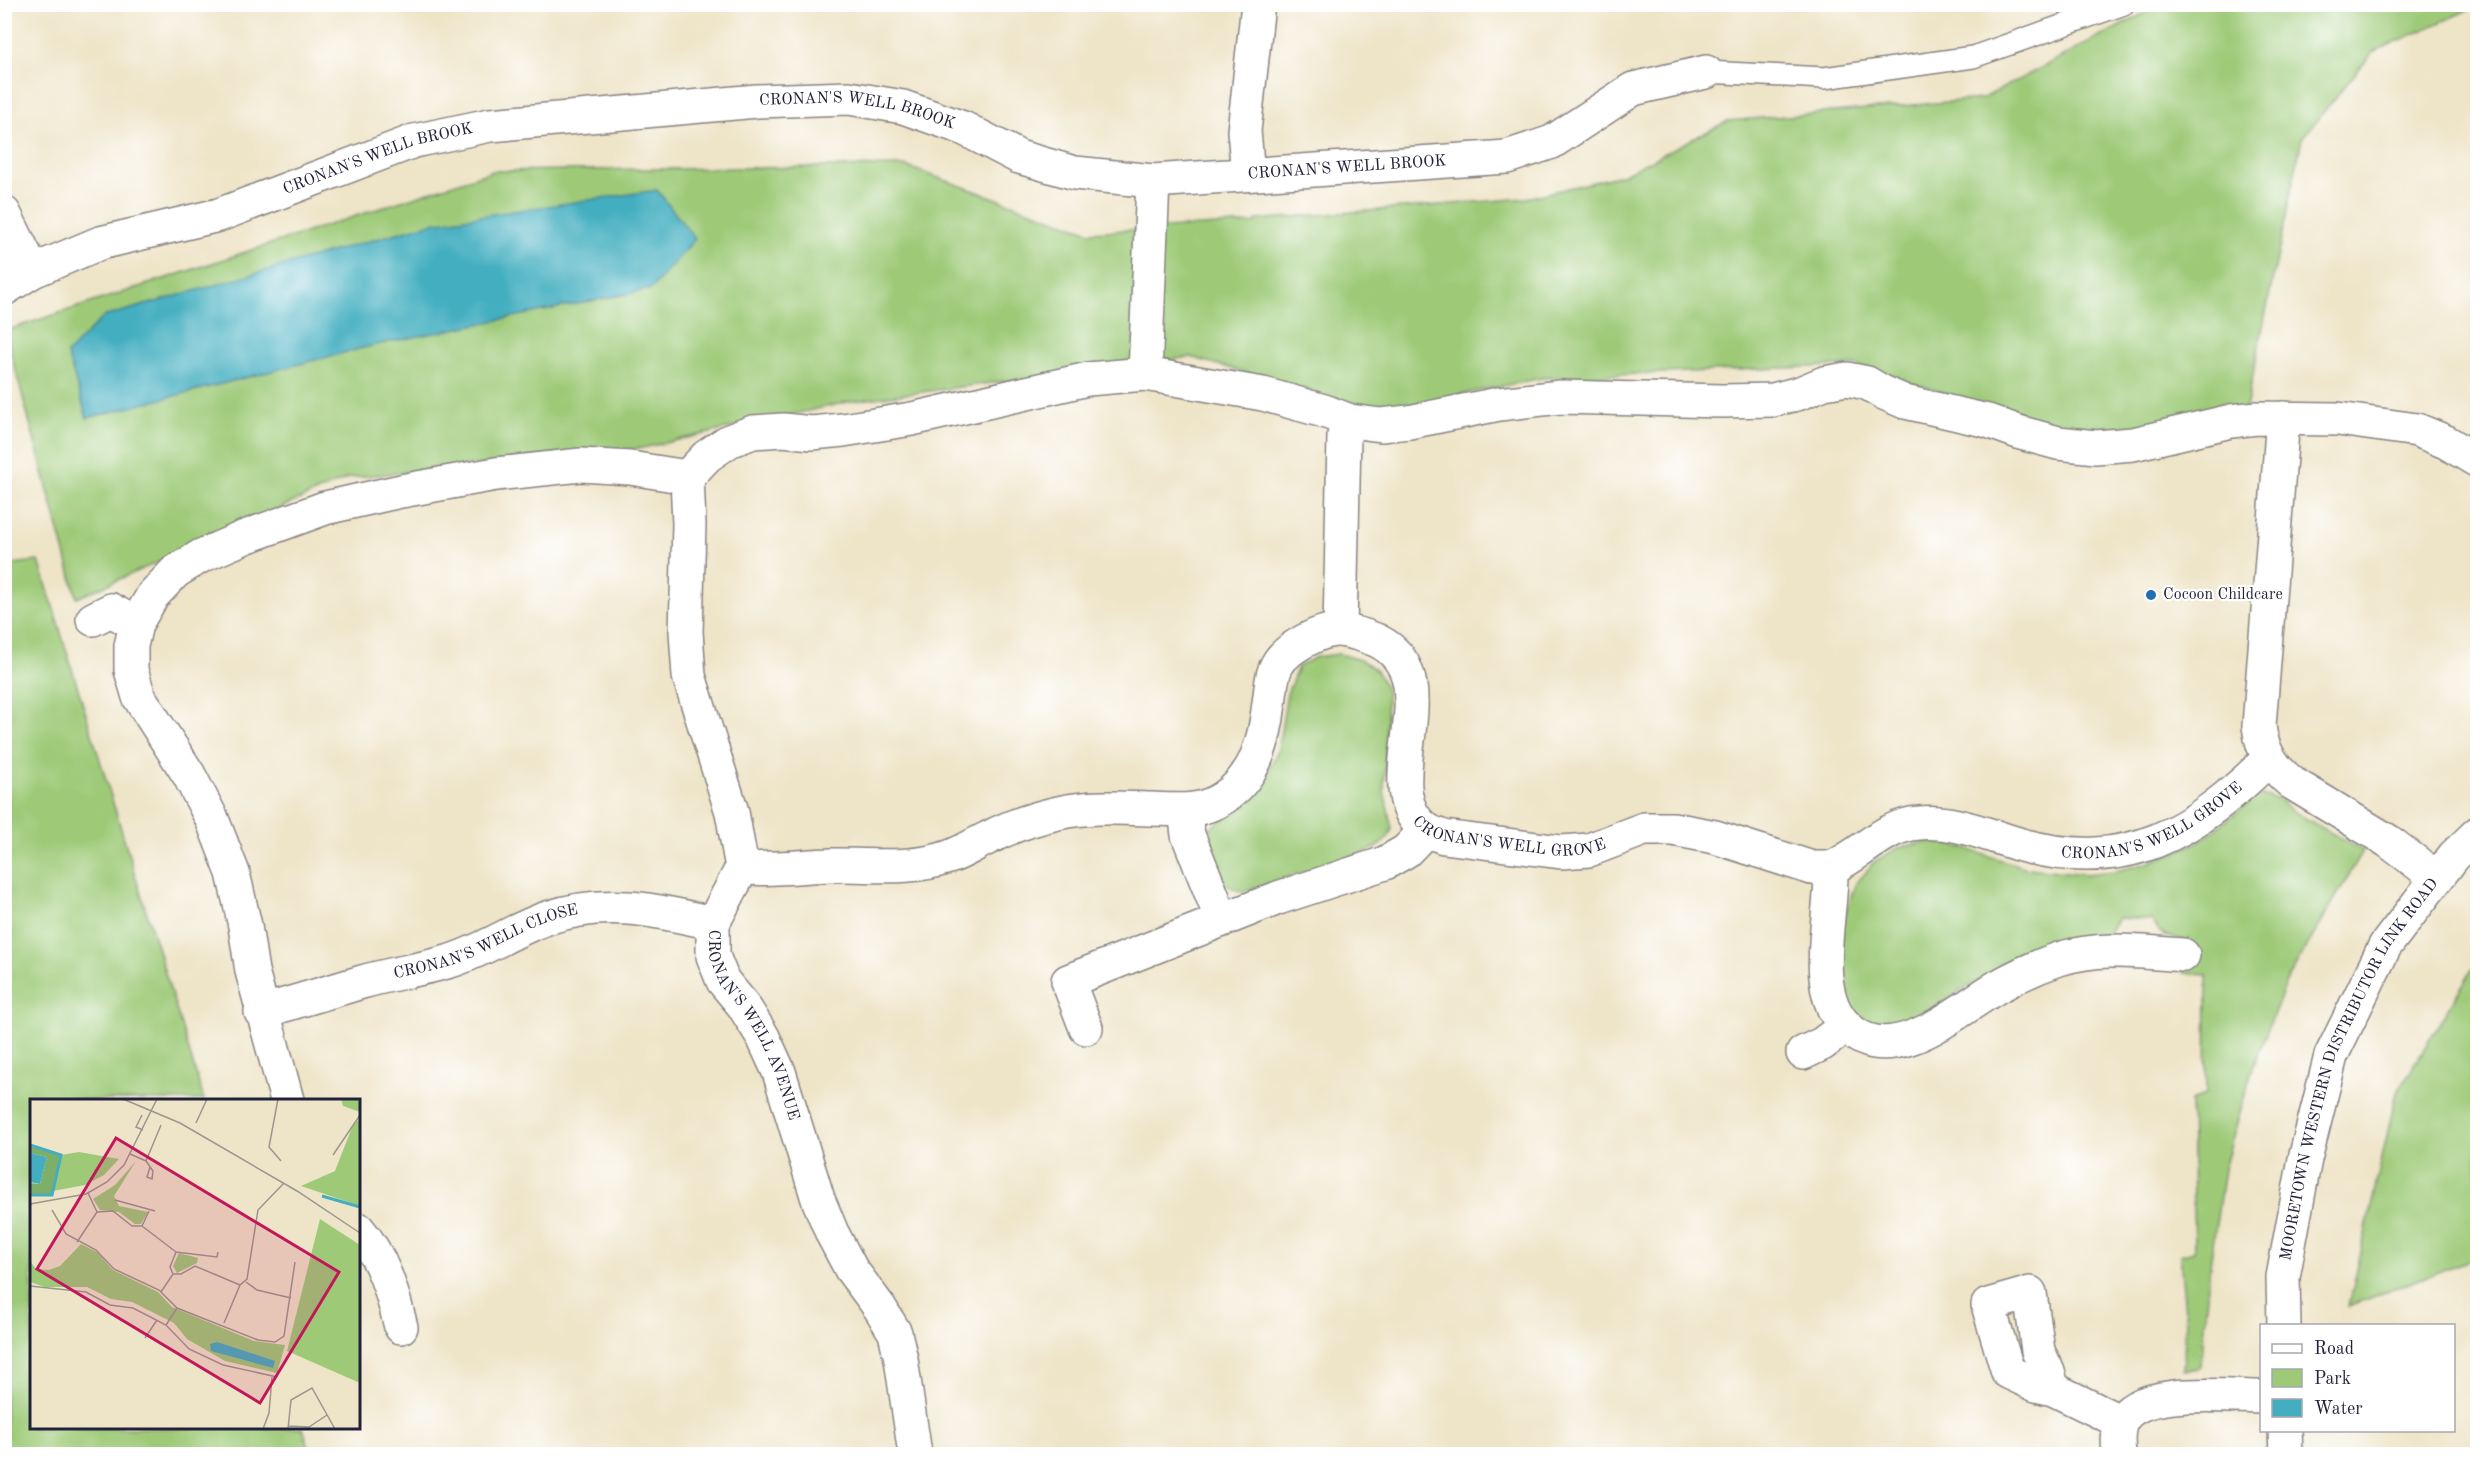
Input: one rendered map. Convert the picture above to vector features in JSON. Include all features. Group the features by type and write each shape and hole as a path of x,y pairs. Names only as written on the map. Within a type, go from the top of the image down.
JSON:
{"street":[{"path":"1248,174 1244,131 1258,4"},
{"name":"CRONAN'S WELL BROOK","path":"4,289 33,271 100,243 219,215 414,141 490,126 757,101 849,98 903,107 963,128 1019,157 1075,174 1153,182 1508,157 1552,142 1633,89 1706,72"},
{"path":"1145,374 1153,182"},
{"path":"4,213 33,271"},
{"path":"1350,421 1344,436 1340,630 1318,635 1295,646 1277,664 1266,735 1253,765 1242,781 1225,797 1204,808 1185,812 1089,808 1058,813 992,836 949,857 908,866 833,865 775,870 742,868 732,812 688,676 687,477 707,456 729,441 753,432 783,430 812,433 843,430 912,419 1088,379 1145,374 1263,394 1324,411 1350,421 1381,425 1499,404 1560,397 1773,400 1800,393 1824,383 1847,379 1867,383 1905,402 1988,421 2020,434 2058,443 2096,447 2133,444 2231,421 2283,418 2338,419 2417,430 2446,442 2478,461"},
{"path":"2283,418 2259,726 2261,743 2280,774 2388,841 2437,878"},
{"path":"285,1099 261,1012 245,926 229,862 212,819 189,775 139,697 132,670 131,646 136,624 153,595 175,572 201,556 245,537 325,508 411,489 496,474 581,465 630,468 687,477"},
{"path":"93,619 111,610 136,624"},
{"name":"CRONAN'S WELL GROVE","path":"1340,630 1378,641 1397,655 1408,672 1412,694 1405,771 1407,802 1415,818 1426,830 1444,837 1561,852 1589,850 1644,829 1672,829 1715,837 1812,868 1831,868 1848,861 1889,832 1917,823 1944,823 1966,827 2048,852 2079,855 2109,854 2142,847 2172,835 2207,814 2269,759"},
{"path":"1185,812 1188,835 1222,920"},
{"path":"1086,1028 1068,981 1278,898 1385,863 1406,851 1426,830"},
{"name":"MOORETOWN WESTERN DISTRIBUTOR LINK ROAD","path":"2283,1324 2283,1277 2305,1159 2331,1056 2385,946 2454,856 2478,833"},
{"name":"CRONAN'S WELL AVENUE","path":"742,868 713,923 713,956 723,981 743,1005 763,1037 779,1072 818,1198 832,1233 851,1269 880,1308 895,1333 915,1455"},
{"path":"1831,868 1832,888 1825,956 1827,987 1838,1017 1852,1032 1874,1041 1888,1043 1907,1040 1923,1033 1999,986 2061,958 2104,950 2183,955"},
{"name":"CRONAN'S WELL CLOSE","path":"261,1012 363,982 447,962 484,948 546,918 579,909 621,906 713,923"},
{"path":"1803,1053 1822,1044 1846,1026"},
{"path":"360,1232 377,1254 390,1283 401,1327"},
{"path":"2053,1389 2121,1422"},
{"path":"2119,1455 2118,1440 2121,1422 2132,1409 2146,1402 2160,1399 2260,1397"},
{"path":"2285,1432 2286,1455"}],"lane":[{"path":"1706,72 1824,78 1973,57 2124,4"}],"green space":[{"path":"2160,5 2477,5 2373,52 2302,138 2244,418 2076,434 1855,365 1542,378 1379,411 1191,357 852,401 642,448 348,478 77,598 5,331 493,171 905,166 1090,232 1256,223 1256,220 1527,198 1622,175 1728,121 1982,99"},
{"path":"39,561 204,1099 30,1099 30,1429 303,1429 311,1454 5,1454 4,565"},
{"path":"1339,654 1357,659 1370,666 1376,671 1384,685 1387,695 1384,791 1392,829 1387,839 1376,848 1243,892 1233,889 1216,873 1204,840 1210,828 1242,806 1264,780 1278,750 1287,694 1298,667 1316,657"},
{"path":"2258,796 2269,796 2280,801 2291,810 2363,851 2286,982 2251,1073 2224,1169 2210,1264 2200,1368 2183,1370 2186,1323 2180,1255 2194,1251 2191,1101 2206,1094 2207,975 2183,973 2185,941 2165,935 2151,920 2118,918 2110,931 2100,937 2020,957 1918,1016 1894,1027 1877,1026 1858,1015 1847,1002 1840,978 1843,920 1855,885 1875,861 1898,848 1925,842 1950,844 2027,868 2086,874 2114,871 2175,853 2201,840"},
{"path":"2477,961 2477,1257 2349,1306 2396,1095"}],"water":[{"path":"657,190 695,239 651,289 375,345 87,418 67,354 103,317 432,223"}],"place":[{"name":"Cocoon Childcare","path":"2151,595"}]}
